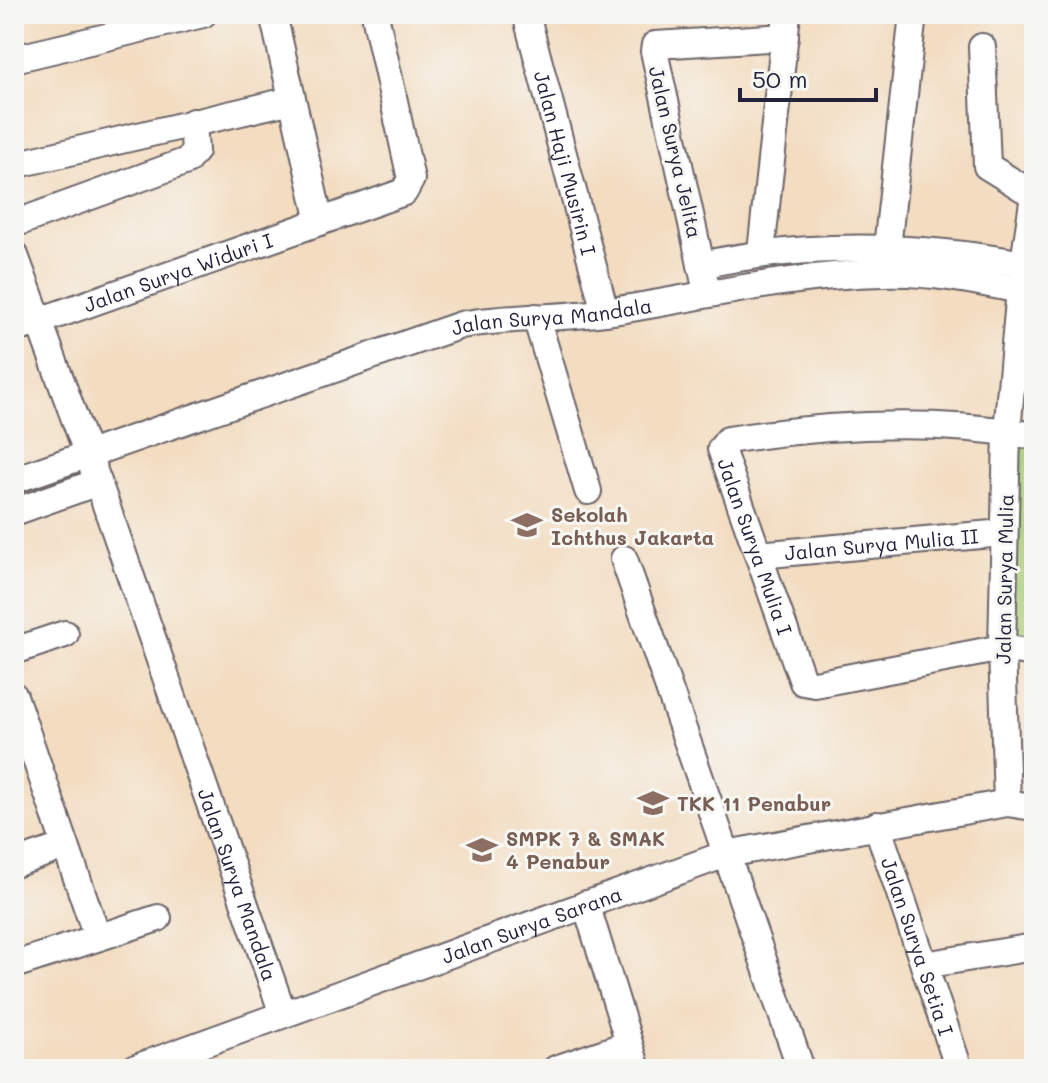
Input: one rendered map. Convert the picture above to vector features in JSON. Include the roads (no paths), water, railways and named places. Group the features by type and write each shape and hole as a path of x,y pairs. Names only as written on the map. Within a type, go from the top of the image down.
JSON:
{"street":[{"path":"14,59 203,14"},
{"path":"273,14 320,222"},
{"name":"Jalan Haji Musirin I","path":"526,14 605,312"},
{"path":"887,248 913,14"},
{"name":"Jalan Surya Widuri I","path":"26,326 404,192 411,179 376,19"},
{"name":"Jalan Surya Jelita","path":"707,292 655,45 786,25 761,252"},
{"name":"Jalan Surya Mulia","path":"982,47 987,166 1034,195 1028,278 1007,431 1002,648 1007,803"},
{"path":"14,165 292,100"},
{"path":"14,224 187,161 195,151 193,122"},
{"path":"701,265 761,252 887,248 1028,278"},
{"name":"Jalan Surya Mandala","path":"14,253 26,326 88,454 283,1014"},
{"name":"Jalan Surya Mandala","path":"14,480 461,325 491,319 605,312 707,292 883,273 1028,278"},
{"path":"536,317 588,491"},
{"name":"Jalan Surya Mulia I","path":"1002,648 808,685 803,682 721,449 728,440 853,427 1007,431"},
{"path":"1007,431 1034,436"},
{"path":"14,512 98,482"},
{"name":"Jalan Surya Mulia II","path":"758,555 1003,533"},
{"path":"624,559 801,1069"},
{"path":"14,651 65,634"},
{"path":"1002,648 1034,653"},
{"path":"14,696 23,751 65,846 97,936"},
{"name":"Jalan Surya Sarana","path":"133,1069 175,1062 283,1014 726,854 1007,803 1034,807"},
{"name":"Jalan Surya Setia I","path":"877,825 959,1069"},
{"path":"14,864 65,846"},
{"path":"586,904 637,1069"},
{"path":"14,965 158,918"},
{"path":"924,965 1034,947"},
{"path":"556,1069 629,1044"}],"place":[{"name":"Sekolah Ichthus Jakarta","path":"527,525"},
{"name":"TKK 11 Penabur","path":"653,803"},
{"name":"SMPK 7 & SMAK 4 Penabur","path":"482,850"}]}
